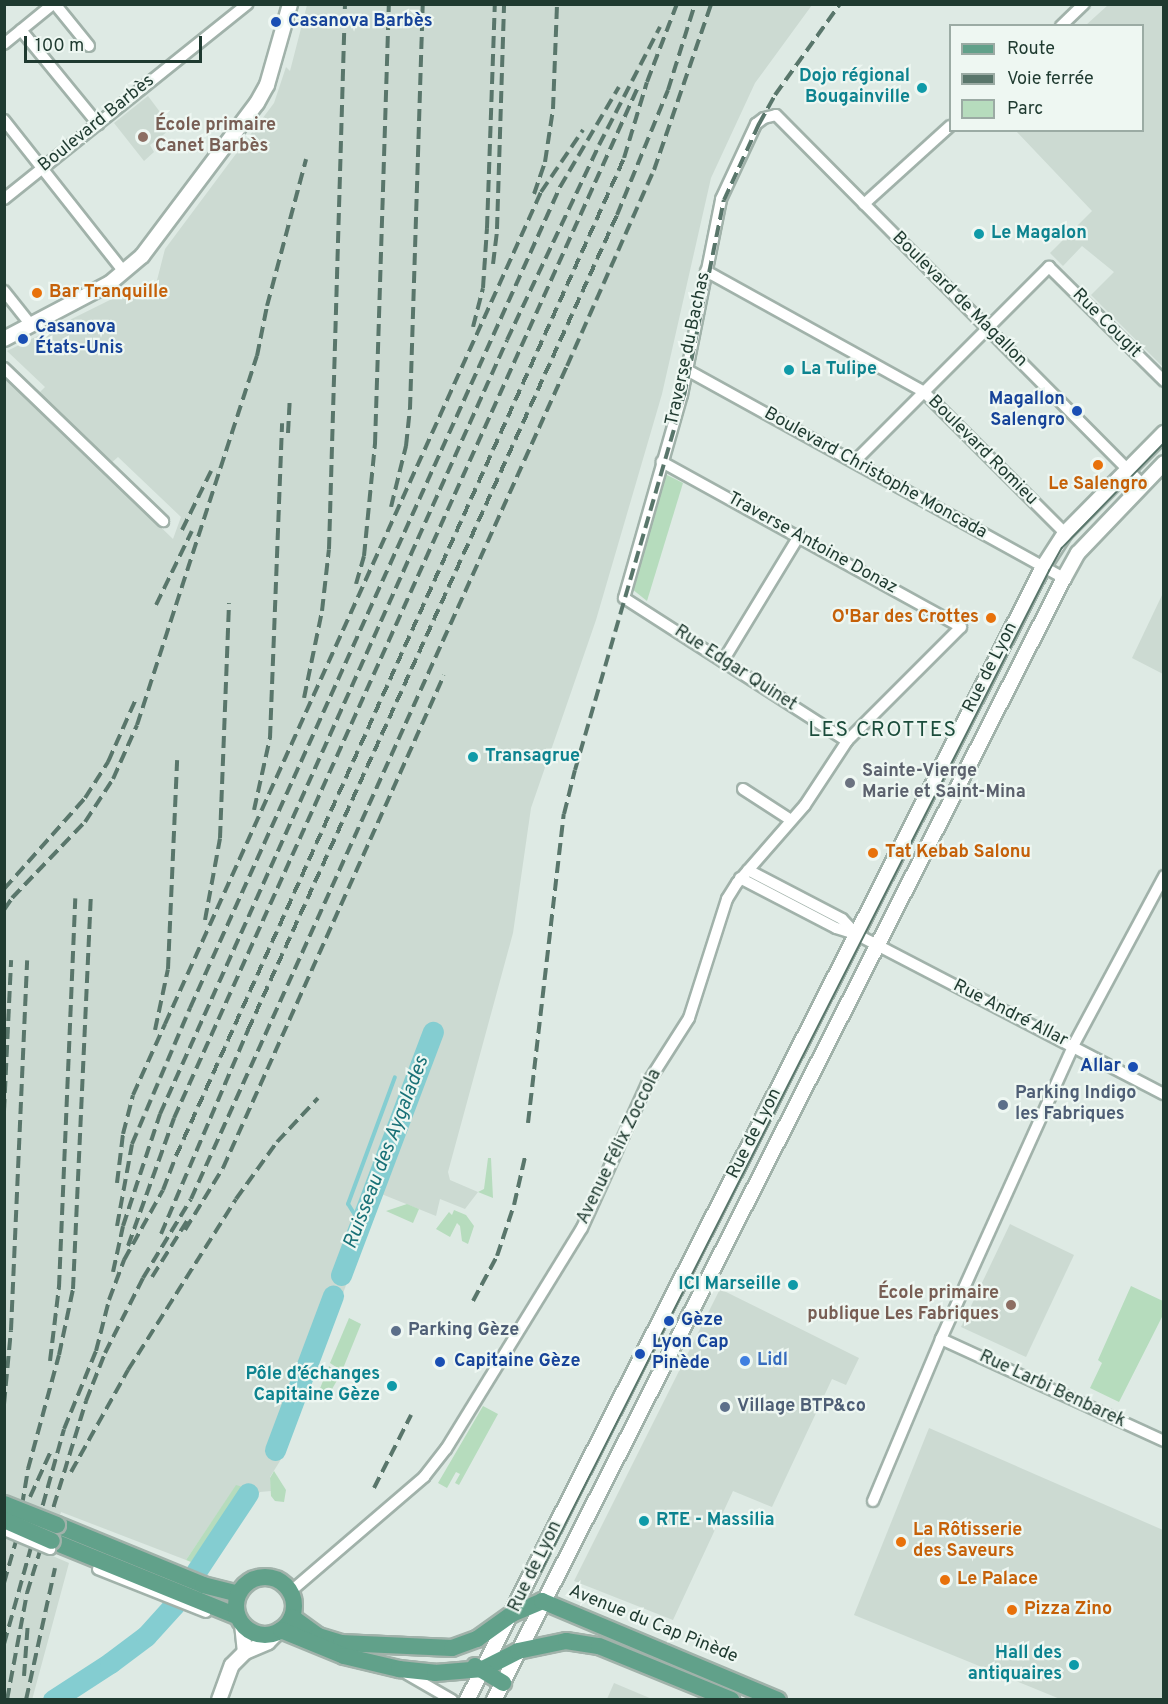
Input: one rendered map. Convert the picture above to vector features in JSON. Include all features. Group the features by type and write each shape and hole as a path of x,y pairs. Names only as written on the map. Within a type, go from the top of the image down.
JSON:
{"main road":[{"path":"4,1504 53,1538"},
{"path":"4,1520 195,1597 233,1617 257,1634 284,1626 341,1643 424,1648 483,1669 503,1683"},
{"path":"233,1617 238,1594 249,1581 263,1577 279,1580 290,1592 294,1606 284,1626"},
{"path":"195,1597 238,1594"},
{"name":"Avenue du Cap Pinède","path":"424,1648 452,1648 477,1639 512,1614 542,1601 778,1700"},
{"path":"284,1626 344,1656 399,1669 435,1673 483,1669 518,1651 566,1641 599,1646 731,1700"}],"street":[{"path":"4,44 54,4 89,46"},
{"name":"Boulevard Barbès","path":"4,199 247,4"},
{"path":"4,339 110,283 142,256 257,103 267,85 290,4"},
{"path":"1063,24 1084,4"},
{"path":"21,30 98,123"},
{"name":"Boulevard de Magallon","path":"776,115 1142,484"},
{"name":"Traverse du Bachas","path":"624,598 687,370 721,199 756,124 764,118 776,115"},
{"path":"4,120 124,272"},
{"path":"864,204 949,128"},
{"name":"Rue Cougit","path":"987,327 1050,267 1164,381"},
{"name":"Boulevard Romieu","path":"706,272 924,392 1065,533"},
{"path":"4,291 31,325"},
{"path":"854,462 987,327"},
{"path":"4,368 163,521"},
{"name":"Boulevard Christophe Moncada","path":"687,370 1064,578"},
{"name":"Rue de Lyon","path":"467,1700 1043,567 1065,533 1164,433"},
{"name":"Traverse Antoine Donaz","path":"662,462 961,627"},
{"name":"Rue de Lyon","path":"494,1700 542,1601 691,1316 1064,578 1078,553 1164,463"},
{"path":"723,661 799,536"},
{"name":"Rue Edgar Quinet","path":"624,598 847,741"},
{"name":"Avenue Félix Zoccola","path":"290,1592 424,1477 446,1449 582,1228 647,1084 689,1018 727,899 744,874 805,805 847,741 961,627"},
{"path":"742,789 791,820"},
{"name":"Rue André Allar","path":"744,874 836,928 856,934 1164,1094"},
{"path":"873,1501 941,1339 1073,1046 1164,876"},
{"name":"Rue Larbi Benbarek","path":"941,1339 1164,1441"},
{"path":"4,1530 53,1538 195,1597"},
{"path":"233,1617 245,1652"},
{"path":"219,1700 232,1665 245,1652 268,1642 284,1626"},
{"path":"399,1669 452,1700"}],"shaded area":[{"path":"307,5 812,5 755,83 711,178 662,394 596,620 531,808 513,933 448,1172 450,1180 478,1192 465,1209 440,1199 436,1216 379,1193 312,1380 280,1461 270,1477 271,1491 260,1492 256,1497 236,1486 186,1560 61,1512 48,1554 69,1563 32,1700 4,1699 4,375 173,539 181,517 118,457 110,464 37,395 45,387 7,351 122,294 121,292 133,284 155,288 165,249 274,103 286,67 290,71"},
{"path":"1108,5 1163,5 1163,367 1091,295 1114,272 1082,246 1063,266 1050,253 1092,211 1017,132 1144,132 1144,24 1087,24"},
{"name":"École primaire Canet Barbès","path":"148,96 172,128 150,145 154,152 144,161 114,123"},
{"path":"1163,593 1163,674 1132,658"},
{"name":"École primaire publique Les Fabriques","path":"1010,1224 1074,1255 1026,1357 961,1327"},
{"path":"720,1289 859,1358 846,1385 832,1379 772,1507 733,1491 673,1620 574,1581"},
{"path":"929,1428 1163,1530 1163,1699 1060,1699 854,1615"},
{"path":"614,1683 652,1699 607,1699"}],"green space":[{"path":"665,474 683,483 647,601 632,589"},
{"path":"488,1158 491,1158 493,1198 478,1192 484,1189"},
{"path":"407,1204 419,1209 413,1223 386,1211"},
{"path":"454,1210 466,1215 474,1226 468,1244 462,1241 460,1226 457,1223 450,1237 436,1229 449,1212 452,1215"},
{"path":"1131,1286 1163,1301 1163,1315 1119,1402 1090,1388 1102,1363 1098,1360"},
{"path":"349,1318 361,1324 342,1371 330,1363"},
{"path":"329,1366 340,1375 327,1398 319,1391"},
{"path":"483,1406 498,1414 459,1485 455,1483 460,1474 456,1472 447,1488 438,1483"},
{"path":"274,1471 286,1490 284,1502 275,1501 271,1496 270,1478"},
{"path":"236,1485 243,1487 191,1562 186,1560"}],"waterway":[{"name":"Ruisseau des Aygalades","path":"341,1275 433,1032"},
{"path":"356,1237 355,1215 348,1204 395,1077"},
{"name":"Ruisseau des Aygalades","path":"275,1450 333,1296"},
{"name":"Ruisseau des Aygalades","path":"53,1700 110,1663 146,1636 174,1605 248,1493"}],"tram line":[{"path":"541,1572 1049,571 1062,548 1164,443"}],"railway":[{"path":"304,698 322,611 329,549 345,4"},
{"path":"356,584 364,556 375,444 389,4"},
{"path":"391,507 406,446 410,409 423,4"},
{"path":"473,327 483,288 495,4"},
{"path":"493,264 497,229 504,4"},
{"path":"534,194 545,162 553,109 557,4"},
{"path":"4,1644 64,1429 96,1351 109,1300 124,1260 163,1190 176,1156 624,158 647,82 677,4"},
{"path":"161,1234 248,1030 617,215 668,90 695,4"},
{"path":"7,1700 27,1593 86,1401 105,1353 143,1278 191,1199 567,366 654,170 711,4"},
{"path":"528,1123 564,814 684,396 724,200 775,95 840,4"},
{"path":"113,1272 123,1226 160,1114 507,340 599,145 660,27"},
{"path":"128,1246 174,1118 639,85"},
{"path":"117,1226 132,1144 190,1008 560,187 619,87"},
{"path":"117,1183 123,1134 133,1095 541,192 583,130"},
{"path":"4,910 12,898 85,822 113,779 137,725 257,356 267,306 306,159"},
{"path":"288,433 290,400"},
{"path":"254,810 270,738 282,423"},
{"path":"182,530 211,471"},
{"path":"156,605 192,531"},
{"path":"205,920 220,838 229,603"},
{"path":"185,1230 223,1168 444,675"},
{"path":"4,889 85,798 108,762 135,701"},
{"path":"155,1030 168,969 177,760"},
{"path":"50,1361 59,1287 75,898"},
{"path":"4,1583 16,1541 28,1469 59,1355 73,1289 91,898"},
{"path":"4,1111 11,960"},
{"path":"4,1404 11,1330 27,960"},
{"path":"71,1472 128,1370 236,1199 277,1142 318,1098"},
{"path":"473,1301 497,1256 514,1205 525,1157"},
{"path":"152,1277 187,1221"},
{"path":"374,1488 411,1415"},
{"path":"30,1497 51,1451"},
{"path":"26,1700 55,1568"},
{"path":"24,1676 28,1622"}],"place":[{"name":"Casanova Barbès","path":"276,22"},
{"name":"Dojo régional Bougainville","path":"922,88"},
{"name":"École primaire Canet Barbès","path":"143,137"},
{"name":"Le Magalon","path":"979,234"},
{"name":"Bar Tranquille","path":"37,293"},
{"name":"Casanova États-Unis","path":"23,339"},
{"name":"La Tulipe","path":"789,370"},
{"name":"Magallon Salengro","path":"1077,411"},
{"name":"Le Salengro","path":"1098,465"},
{"name":"O'Bar des Crottes","path":"991,618"},
{"name":"Transagrue","path":"473,757"},
{"name":"Sainte-Vierge Marie et Saint-Mina","path":"850,783"},
{"name":"Tat Kebab Salonu","path":"873,853"},
{"name":"Allar","path":"1133,1067"},
{"name":"Parking Indigo les Fabriques","path":"1003,1105"},
{"name":"ICI Marseille","path":"793,1285"},
{"name":"École primaire publique Les Fabriques","path":"1011,1305"},
{"name":"Gèze","path":"669,1321"},
{"name":"Parking Gèze","path":"396,1331"},
{"name":"Lyon Cap Pinède","path":"640,1354"},
{"name":"Lidl","path":"745,1361"},
{"name":"Capitaine Gèze","path":"440,1362"},
{"name":"Pôle d’échanges Capitaine Gèze","path":"392,1386"},
{"name":"Village BTP&co","path":"725,1407"},
{"name":"RTE - Massilia","path":"644,1521"},
{"name":"La Rôtisserie des Saveurs","path":"901,1542"},
{"name":"Le Palace","path":"945,1580"},
{"name":"Pizza Zino","path":"1012,1610"},
{"name":"Hall des antiquaires","path":"1074,1665"}],"district":[{"name":"LES CROTTES","path":"883,731"}]}
